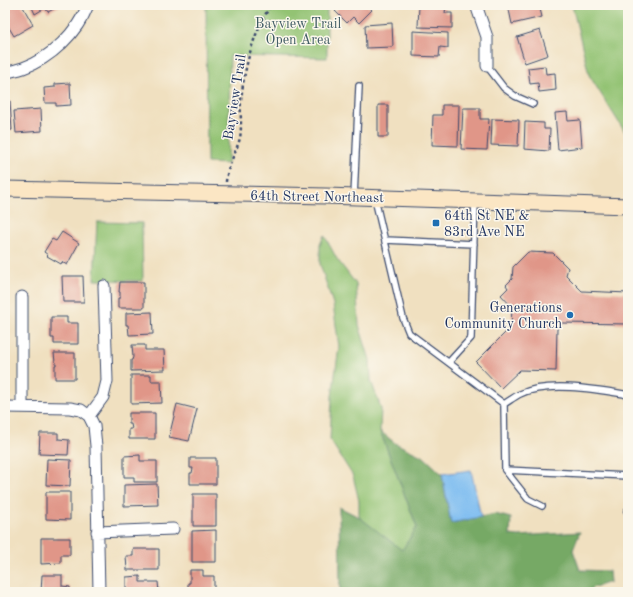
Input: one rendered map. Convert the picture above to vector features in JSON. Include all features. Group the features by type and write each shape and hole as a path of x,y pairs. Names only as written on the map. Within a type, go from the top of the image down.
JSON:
{"main road":[{"name":"64th Street Northeast","path":"5,189 354,197 628,206"}],"street":[{"path":"5,73 23,68 40,60 64,42 78,24 88,5"},
{"path":"476,5 487,37 487,66"},
{"path":"89,416 103,397 107,381 104,286"},
{"path":"22,297 22,407"},
{"path":"5,407 70,408 81,410 89,416 94,426 96,446 99,592"},
{"path":"97,532 173,529"}],"lane":[{"path":"487,66 504,88 516,96 533,104"},
{"path":"354,197 359,86"},
{"path":"375,198 403,318 409,333 504,404"},
{"path":"449,362 471,338 475,201"},
{"path":"385,240 474,244"},
{"path":"504,404 520,394 549,387 590,389 624,394 628,396"},
{"path":"504,404 505,470 528,499 542,506"},
{"path":"505,470 628,476"}],"path":[{"name":"Bayview Trail","path":"226,194 227,171 240,137 241,102 248,60 262,19 271,5"}],"green space":[{"name":"Bayview Trail Open Area","path":"206,5 327,5 327,58 230,56 228,164 207,163"},
{"path":"572,5 628,5 628,137 589,75"},
{"path":"97,222 142,223 143,281 94,280"},
{"path":"324,235 337,259 356,284 359,325 370,360 371,381 381,408 380,431 417,527 402,551 359,517 359,501 353,476 330,440 332,396 339,347 333,304 320,264 320,245"},
{"path":"380,431 395,443 424,457 442,474 451,523 495,514 511,518 510,535 519,536 580,532 573,550 580,570 609,571 610,582 592,588 590,592 340,592 339,507 359,517 402,550 417,527"}],"water":[{"path":"471,470 481,517 451,523 442,474"}],"building":[{"path":"10,5 22,5 33,25 14,36 5,21 5,8"},
{"path":"31,5 61,5 48,12 45,8 35,14"},
{"path":"341,5 367,5 372,10 359,23 353,17 347,23 335,11"},
{"path":"419,5 446,5 445,13 452,13 452,28 418,27"},
{"path":"508,5 531,5 531,7 539,5 542,17 512,24"},
{"path":"392,23 393,47 366,48 365,25"},
{"path":"540,30 548,55 525,63 517,37"},
{"path":"413,31 448,33 448,48 440,47 439,57 413,56"},
{"path":"545,66 546,74 555,73 556,90 539,92 538,83 530,84 528,68"},
{"path":"70,83 71,105 56,106 56,103 45,103 44,88 55,87 55,84"},
{"path":"10,101 12,130 5,131 5,102"},
{"path":"378,105 388,105 388,137 378,137"},
{"path":"442,105 459,105 458,146 432,145 433,115 442,115"},
{"path":"463,108 480,108 480,119 489,119 487,150 461,149"},
{"path":"41,109 42,131 16,133 14,111"},
{"path":"567,112 568,121 580,120 582,147 558,150 555,113"},
{"path":"492,119 519,120 518,146 491,145"},
{"path":"525,122 544,123 544,129 550,129 549,151 524,149"},
{"path":"62,232 79,243 67,265 62,262 61,264 47,256 48,255 44,252 52,239 56,241"},
{"name":"Generations Community Church","path":"528,252 553,253 568,268 566,275 582,291 628,293 628,324 562,323 557,329 556,371 520,370 501,388 476,362 511,327 512,307 501,295 508,288 506,285 512,279 513,267"},
{"path":"62,276 83,276 84,302 63,302"},
{"path":"120,282 144,282 144,308 118,308 118,298 120,298"},
{"path":"152,312 153,334 129,335 128,325 126,325 126,313"},
{"path":"51,317 67,317 67,323 78,323 78,344 54,344 54,338 51,338"},
{"path":"132,345 145,345 145,350 164,350 165,370 131,371 131,360 133,357"},
{"path":"54,353 75,353 75,379 55,379 56,362"},
{"path":"131,375 151,375 151,381 161,381 162,403 131,404"},
{"path":"177,404 197,409 189,441 169,437"},
{"path":"129,413 155,413 155,439 129,439 129,429 132,429 131,424 129,424"},
{"path":"40,433 58,433 58,439 69,440 68,455 39,454"},
{"path":"140,455 140,461 157,461 157,482 134,482 134,477 124,477 124,456"},
{"path":"190,458 216,458 216,484 190,484 190,473 192,473 193,468 190,468"},
{"path":"47,459 71,460 70,486 46,485"},
{"path":"157,484 158,505 124,506 124,485"},
{"path":"46,492 70,492 70,520 46,519"},
{"path":"193,494 216,494 216,526 193,526"},
{"path":"216,530 216,562 192,562 192,531"},
{"path":"41,538 70,538 70,555 61,555 61,563 41,564"},
{"path":"133,549 159,549 159,570 127,570 126,556 133,556"},
{"path":"190,570 203,570 203,576 214,576 214,592 191,592 192,591 188,590 188,583 190,583"},
{"path":"42,575 62,575 62,586 70,587 70,592 41,592"},
{"path":"140,576 140,582 158,582 159,592 126,592 126,577"}],"waterway":[{"path":"627,5 628,10"}],"place":[{"name":"64th St NE & 83rd Ave NE","path":"436,223"},
{"name":"Generations Community Church","path":"570,315"}]}
